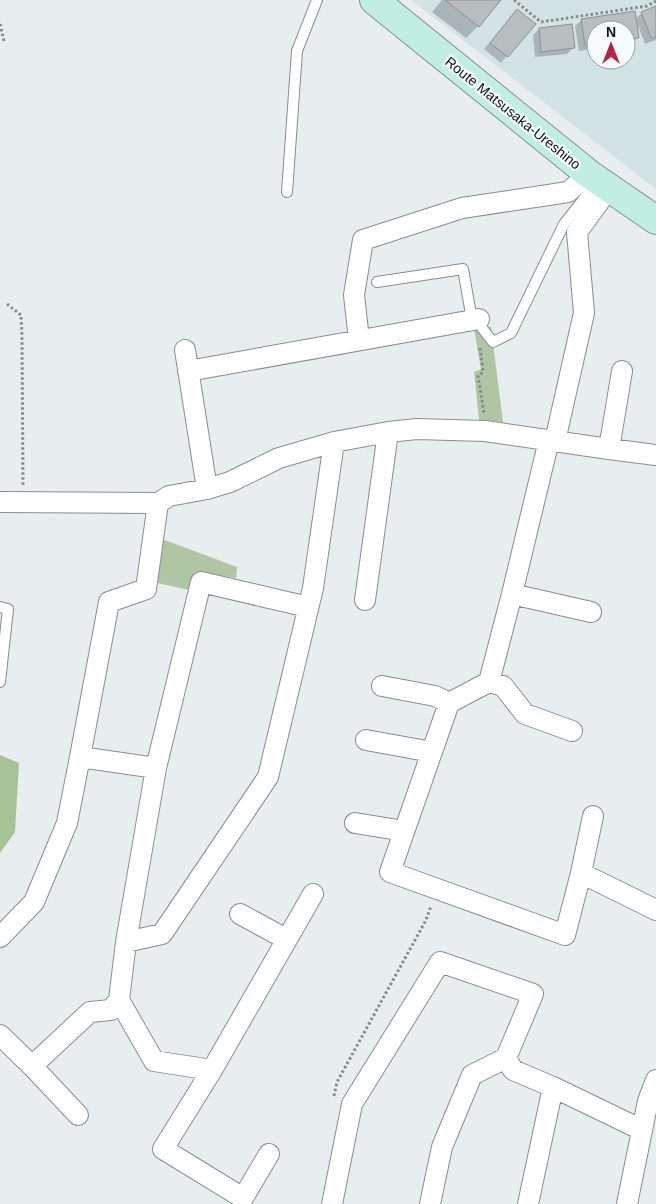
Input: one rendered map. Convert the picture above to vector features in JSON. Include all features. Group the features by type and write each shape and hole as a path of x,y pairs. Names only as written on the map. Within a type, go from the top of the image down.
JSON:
{"main road":[{"name":"Route Matsusaka-Ureshino","path":"374,0 599,181 656,220"}],"street":[{"path":"359,340 354,294 363,240 462,208 568,192 599,181"},
{"path":"489,682 584,313 577,232 599,181"},
{"path":"188,371 359,340 478,322"},
{"path":"185,350 207,490"},
{"path":"609,449 622,371"},
{"path":"0,502 158,502 169,496 207,490 230,482 280,458 334,442 388,432 417,429 485,430 656,455"},
{"path":"365,600 388,432"},
{"path":"126,942 162,934 268,777 313,588 334,442"},
{"path":"0,937 34,902 66,823 109,602 146,590 158,502"},
{"path":"32,1066 90,1012 111,1010 119,1000 126,942 156,768 201,582 308,607"},
{"path":"512,594 591,612"},
{"path":"572,731 525,714 503,686 489,682 450,703 390,872 564,935 581,873 593,816"},
{"path":"382,686 435,696 450,703"},
{"path":"366,740 432,752"},
{"path":"80,757 156,768"},
{"path":"356,823 404,831"},
{"path":"581,873 656,910"},
{"path":"269,1154 241,1201 163,1149 212,1070 313,894"},
{"path":"240,914 286,939"},
{"path":"332,1204 352,1104 440,962 533,994 506,1058 472,1075 442,1147 430,1204"},
{"path":"119,1000 154,1061 212,1070"},
{"path":"0,1034 78,1115"},
{"path":"506,1058 513,1070 642,1130"},
{"path":"626,1204 648,1101 656,1080"},
{"path":"528,1204 553,1087"}],"lane":[{"path":"287,192 297,51 317,0"},
{"path":"376,282 463,269 478,322 493,342 511,333 564,224 599,181"},
{"path":"0,606 8,609 0,682"}],"path":[{"path":"514,0 541,22 648,6 656,1"},
{"path":"0,24 4,41"},
{"path":"7,304 21,315 23,486"},
{"path":"478,322 483,372 478,376 485,430"}],"shaded area":[{"path":"411,0 656,0 656,189"}],"green space":[{"path":"491,327 503,422 479,420 474,372 481,369 474,329"},
{"path":"162,539 237,567 236,578 198,572 193,591 153,582"},
{"path":"0,755 19,763 15,832 0,853"}],"building":[{"path":"445,0 501,0 479,27"},
{"path":"656,6 656,37 651,38 641,12"},
{"path":"517,9 536,24 508,57 490,43"},
{"path":"635,11 639,38 636,38 636,20 586,20 585,45 581,19"},
{"path":"572,24 575,48 541,52 539,28"}]}
